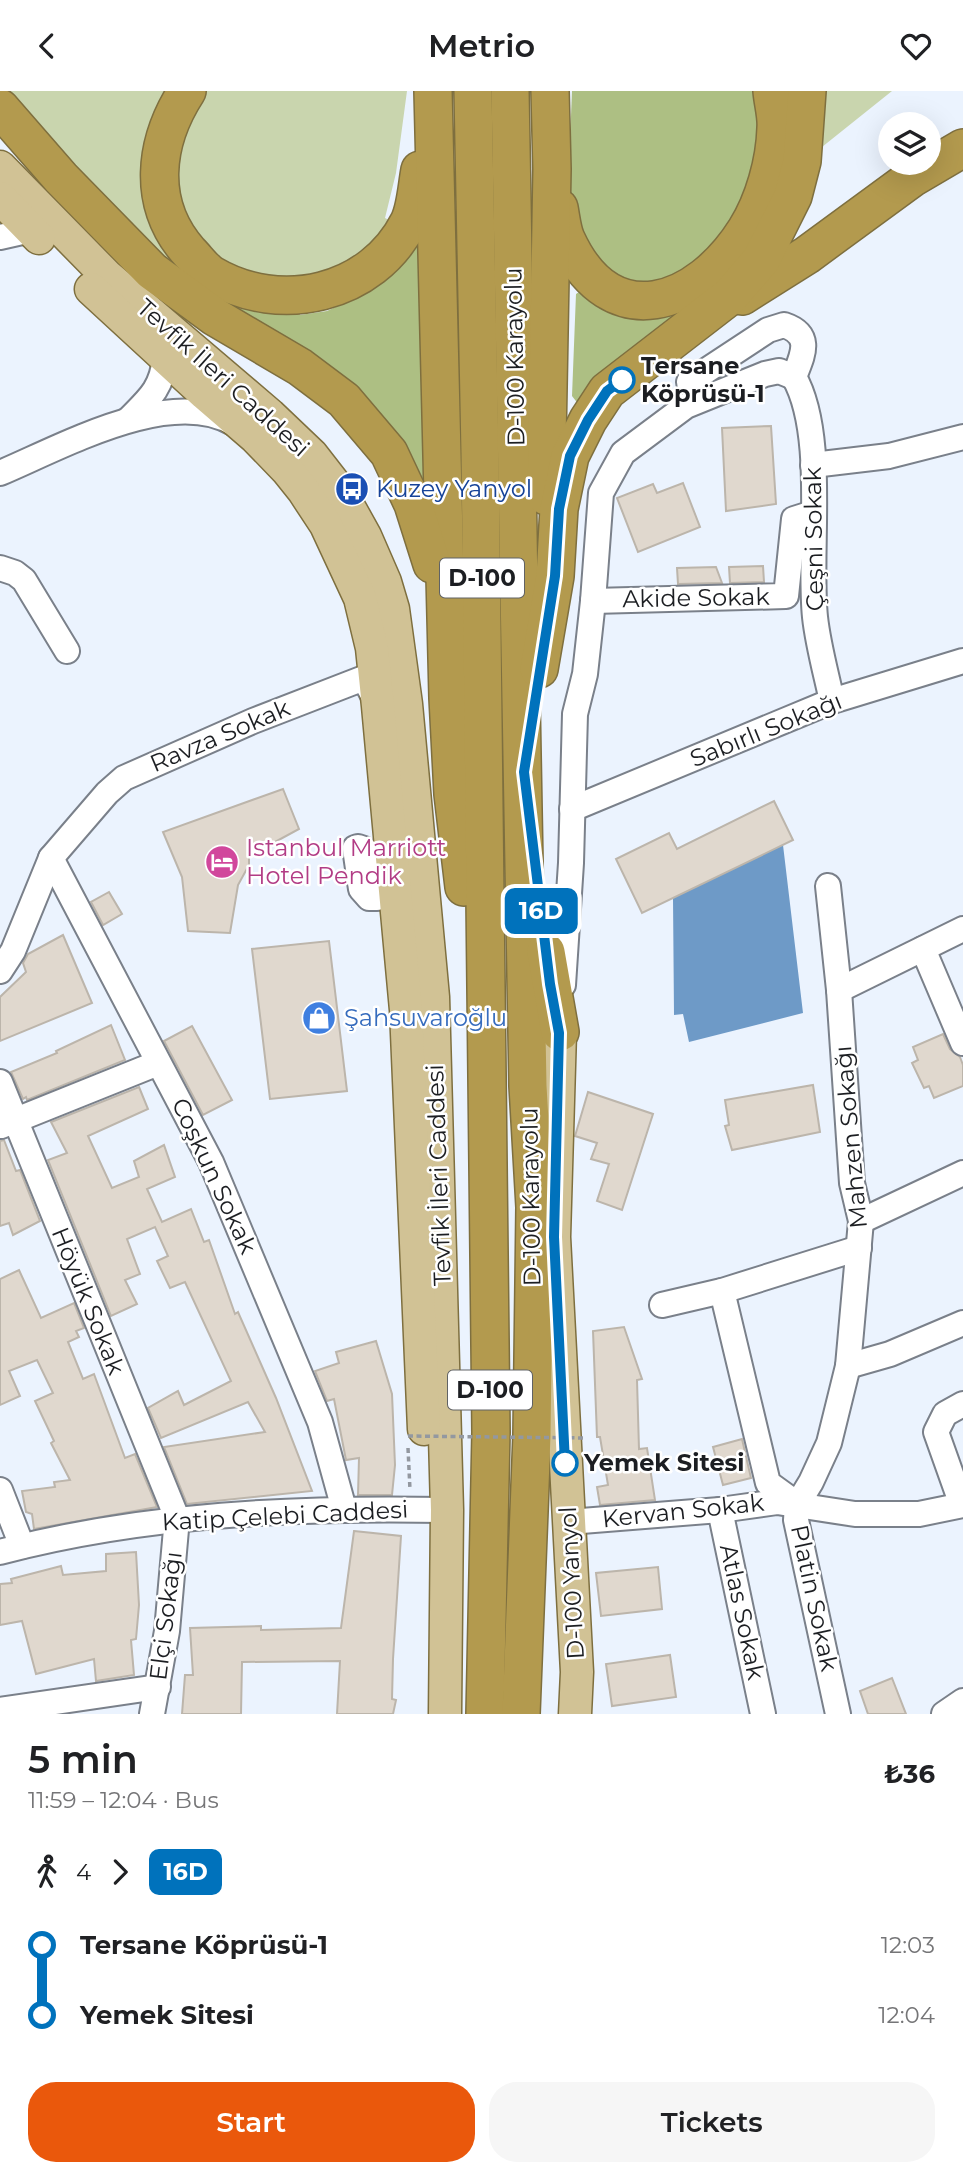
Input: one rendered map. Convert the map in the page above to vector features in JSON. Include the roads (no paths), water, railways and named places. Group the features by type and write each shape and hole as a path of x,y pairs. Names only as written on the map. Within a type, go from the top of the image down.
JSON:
{"highway":[{"path":"187,91 167,130 158,171 163,209 183,244 210,274 246,291 279,297 312,294 336,288 373,267 393,247 410,221 433,92"},
{"name":"D-100 Karayolu","path":"473,91 481,453 491,1432 485,1714"},
{"name":"D-100 Karayolu","path":"510,91 528,1086 535,1207 532,1435 521,1714"},
{"path":"543,640 552,169 550,91"},
{"path":"552,169 565,237 587,273 610,294 639,302 675,296 688,290 718,266 746,229 764,191 773,157 776,126 772,91"},
{"path":"559,1033 550,984 524,772 555,576 559,509 570,456 588,420 607,391 730,296 761,260 793,196 802,161 807,91"},
{"path":"433,92 448,698 453,794 486,1066"},
{"path":"0,109 61,178 152,271 215,317 300,367 344,400 389,453 413,504 432,562 433,633 448,698"},
{"path":"697,324 807,255 912,178 963,148"}],"main road":[{"name":"Tevfik İleri Caddesi","path":"0,167 107,276 293,436 340,491 370,547 390,600 392,705 386,883 410,1067 437,1510 445,1714"},
{"name":"Tevfik İleri Caddesi","path":"0,198 165,358 256,438 303,490 344,559 360,598 392,705"},
{"name":"D-100 Yanyol","path":"559,1033 554,1237 577,1672 575,1714"},
{"name":"Tevfik İleri Caddesi","path":"426,1714 437,1510"}],"street":[{"path":"0,237 31,230"},
{"path":"559,1033 571,863 575,714 585,674 601,493 623,453 686,406 765,374 779,371 794,377 804,351 804,343 796,330 784,324 768,330 688,382"},
{"path":"128,419 156,391 163,377 165,358"},
{"name":"Çeşni Sokak","path":"794,377 807,408 813,465 815,617 832,701"},
{"path":"0,473 128,419 155,413 193,410 230,422 256,438"},
{"path":"813,465 889,456 963,437"},
{"name":"Akide Sokak","path":"593,601 786,596 794,519 813,513"},
{"path":"0,568 15,573 24,580 67,651"},
{"name":"Sabırlı Sokağı","path":"572,809 832,701 963,661"},
{"name":"Ravza Sokak","path":"51,858 107,793 136,770 253,720 364,678 392,705"},
{"path":"0,971 13,951 51,858"},
{"name":"Coşkun Sokak","path":"51,858 211,1162 236,1217 320,1422 344,1509"},
{"name":"Mahzen Sokağı","path":"797,1504 830,1443 848,1366 861,1221 852,1183 839,990 828,886"},
{"path":"839,990 963,929"},
{"path":"923,949 963,1043"},
{"path":"7,1123 158,1063"},
{"name":"Höyük Sokak","path":"0,1082 7,1123 177,1518"},
{"path":"861,1221 963,1173"},
{"path":"662,1305 722,1291 859,1248"},
{"name":"Platin Sokak","path":"722,1291 768,1483 797,1504 796,1520 838,1714"},
{"path":"848,1366 890,1354 963,1324"},
{"path":"963,1404 945,1414 936,1432 963,1505"},
{"path":"0,1490 11,1549"},
{"name":"Kervan Sokak","path":"569,1523 720,1510 777,1502 855,1514 919,1514 963,1505"},
{"name":"Katip Çelebi Caddesi","path":"11,1549 177,1518 344,1509 437,1510"},
{"name":"Atlas Sokak","path":"720,1510 763,1714"},
{"name":"Elçi Sokağı","path":"152,1714 167,1632 177,1518"},
{"path":"0,1710 158,1687"},
{"path":"944,1714 963,1701"}],"water":[{"path":"783,845 803,1013 689,1042 683,1014 674,1015 673,898"}],"place":[{"name":"Tersane Köprüsü-1","path":"622,380"},
{"name":"Kuzey Yanyol","path":"352,489"},
{"name":"Istanbul Marriott Hotel Pendik","path":"222,862"},
{"name":"Şahsuvaroğlu","path":"319,1018"},
{"name":"Yemek Sitesi","path":"565,1463"}]}
